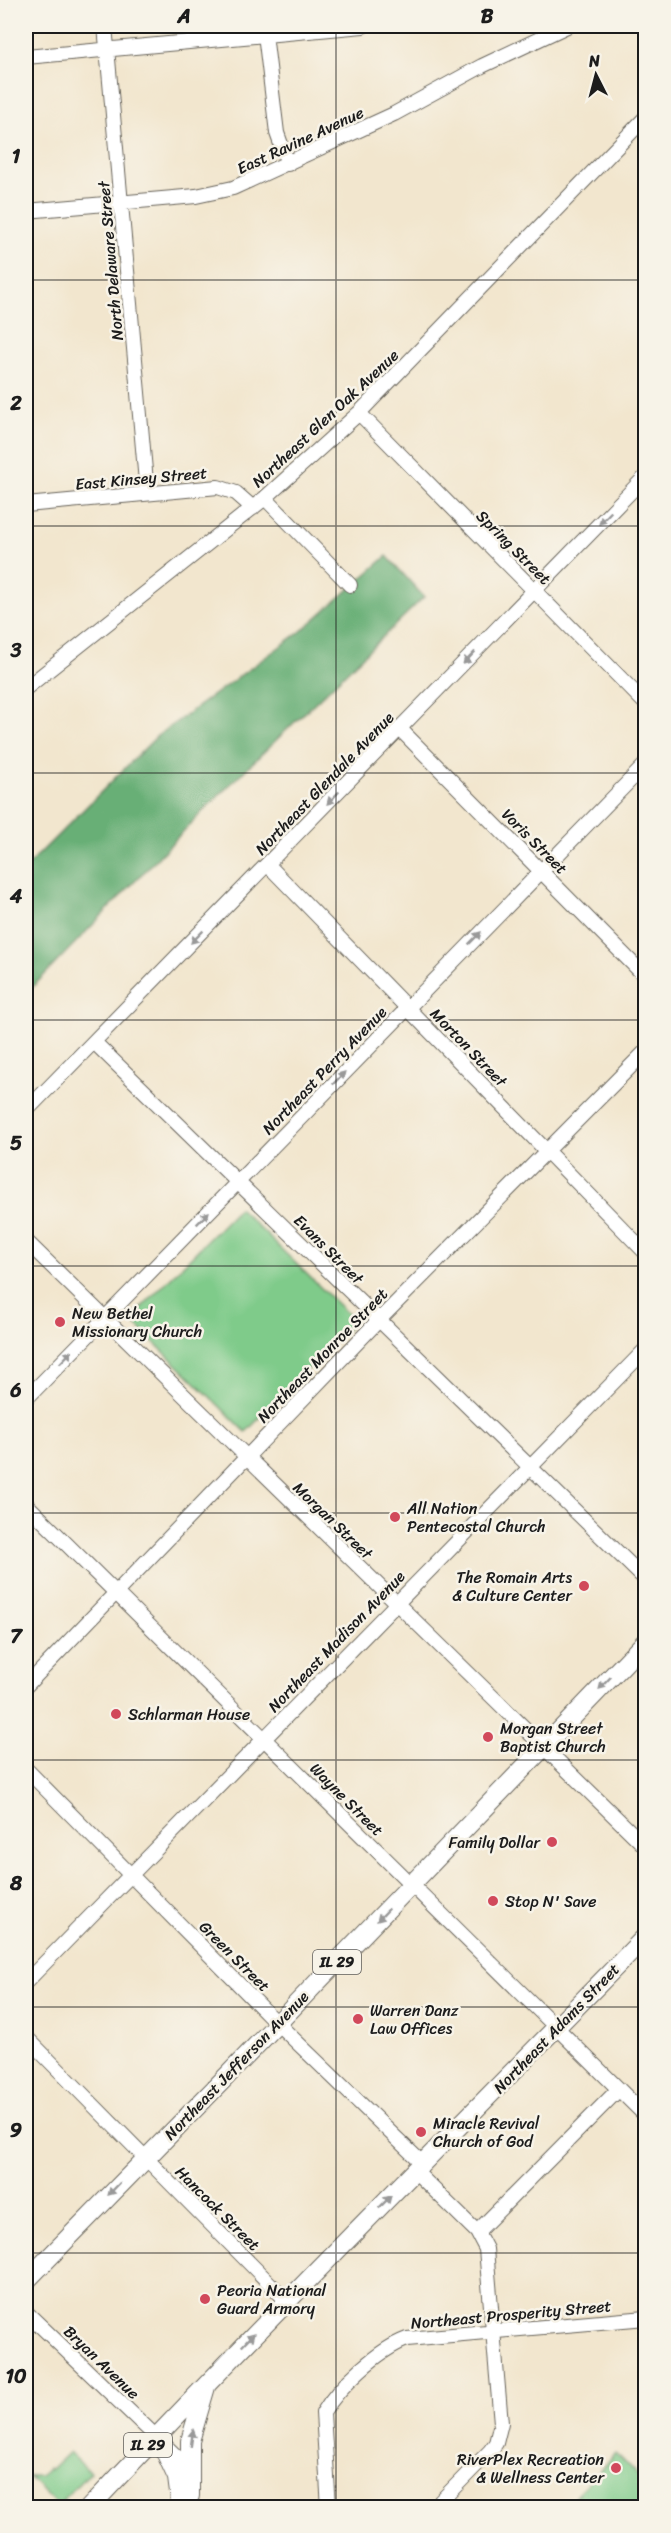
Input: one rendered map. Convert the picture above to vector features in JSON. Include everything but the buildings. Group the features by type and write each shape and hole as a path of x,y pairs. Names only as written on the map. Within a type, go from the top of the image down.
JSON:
{"main road":[{"name":"Northeast Jefferson Avenue","path":"26,2281 411,1886 645,1641"},
{"name":"Northeast Adams Street","path":"89,2508 286,2300 419,2168 645,1936"},
{"path":"187,2504 190,2441 207,2382"}],"street":[{"name":"North Delaware Street","path":"105,26 147,494"},
{"path":"26,57 261,31 363,26"},
{"name":"East Ravine Avenue","path":"26,211 221,192 288,164 394,114 482,66 567,26"},
{"path":"261,31 277,133 288,164"},
{"name":"Northeast Glen Oak Avenue","path":"26,688 253,508 359,413 645,117"},
{"name":"Spring Street","path":"359,413 645,704"},
{"name":"Northeast Glendale Avenue","path":"26,1111 645,476"},
{"name":"East Kinsey Street","path":"26,505 222,488 236,493 253,508"},
{"path":"265,498 350,585"},
{"path":"26,678 50,668"},
{"name":"Voris Street","path":"400,729 645,977"},
{"name":"Northeast Perry Avenue","path":"26,1399 645,764"},
{"name":"Morton Street","path":"268,865 645,1253"},
{"name":"Evans Street","path":"94,1042 645,1580"},
{"name":"Northeast Monroe Street","path":"26,1686 378,1321 645,1052"},
{"name":"Morgan Street","path":"26,1241 245,1458 645,1846"},
{"name":"Northeast Madison Avenue","path":"26,1982 129,1874 645,1349"},
{"name":"Wayne Street","path":"26,1504 645,2116"},
{"name":"Green Street","path":"26,1769 419,2168 482,2240 488,2259 501,2423 500,2435 490,2451 434,2508"},
{"name":"Hancock Street","path":"26,2037 286,2300"},
{"path":"477,2232 619,2089"},
{"name":"Bryan Avenue","path":"26,2312 156,2437 179,2463 187,2504"},
{"name":"Northeast Prosperity Street","path":"329,2508 323,2413 331,2401 375,2358 393,2344 407,2339 645,2318"}],"green space":[{"path":"387,556 424,597 205,809 26,994 26,867 157,736 300,632"},
{"path":"239,1208 355,1321 246,1432 130,1319"},
{"path":"69,2452 90,2472 58,2505 28,2476 40,2476"},
{"name":"RiverPlex Recreation & Wellness Center","path":"616,2453 645,2483 645,2507 565,2507"}],"place":[{"name":"New Bethel Missionary Church","path":"60,1322"},
{"name":"All Nation Pentecostal Church","path":"395,1517"},
{"name":"The Romain Arts & Culture Center","path":"584,1586"},
{"name":"Schlarman House","path":"116,1714"},
{"name":"Morgan Street Baptist Church","path":"488,1737"},
{"name":"Family Dollar","path":"552,1842"},
{"name":"Stop N' Save","path":"493,1901"},
{"name":"Warren Danz Law Offices","path":"358,2019"},
{"name":"Miracle Revival Church of God","path":"421,2132"},
{"name":"Peoria National Guard Armory","path":"205,2299"},
{"name":"RiverPlex Recreation & Wellness Center","path":"616,2468"}]}
